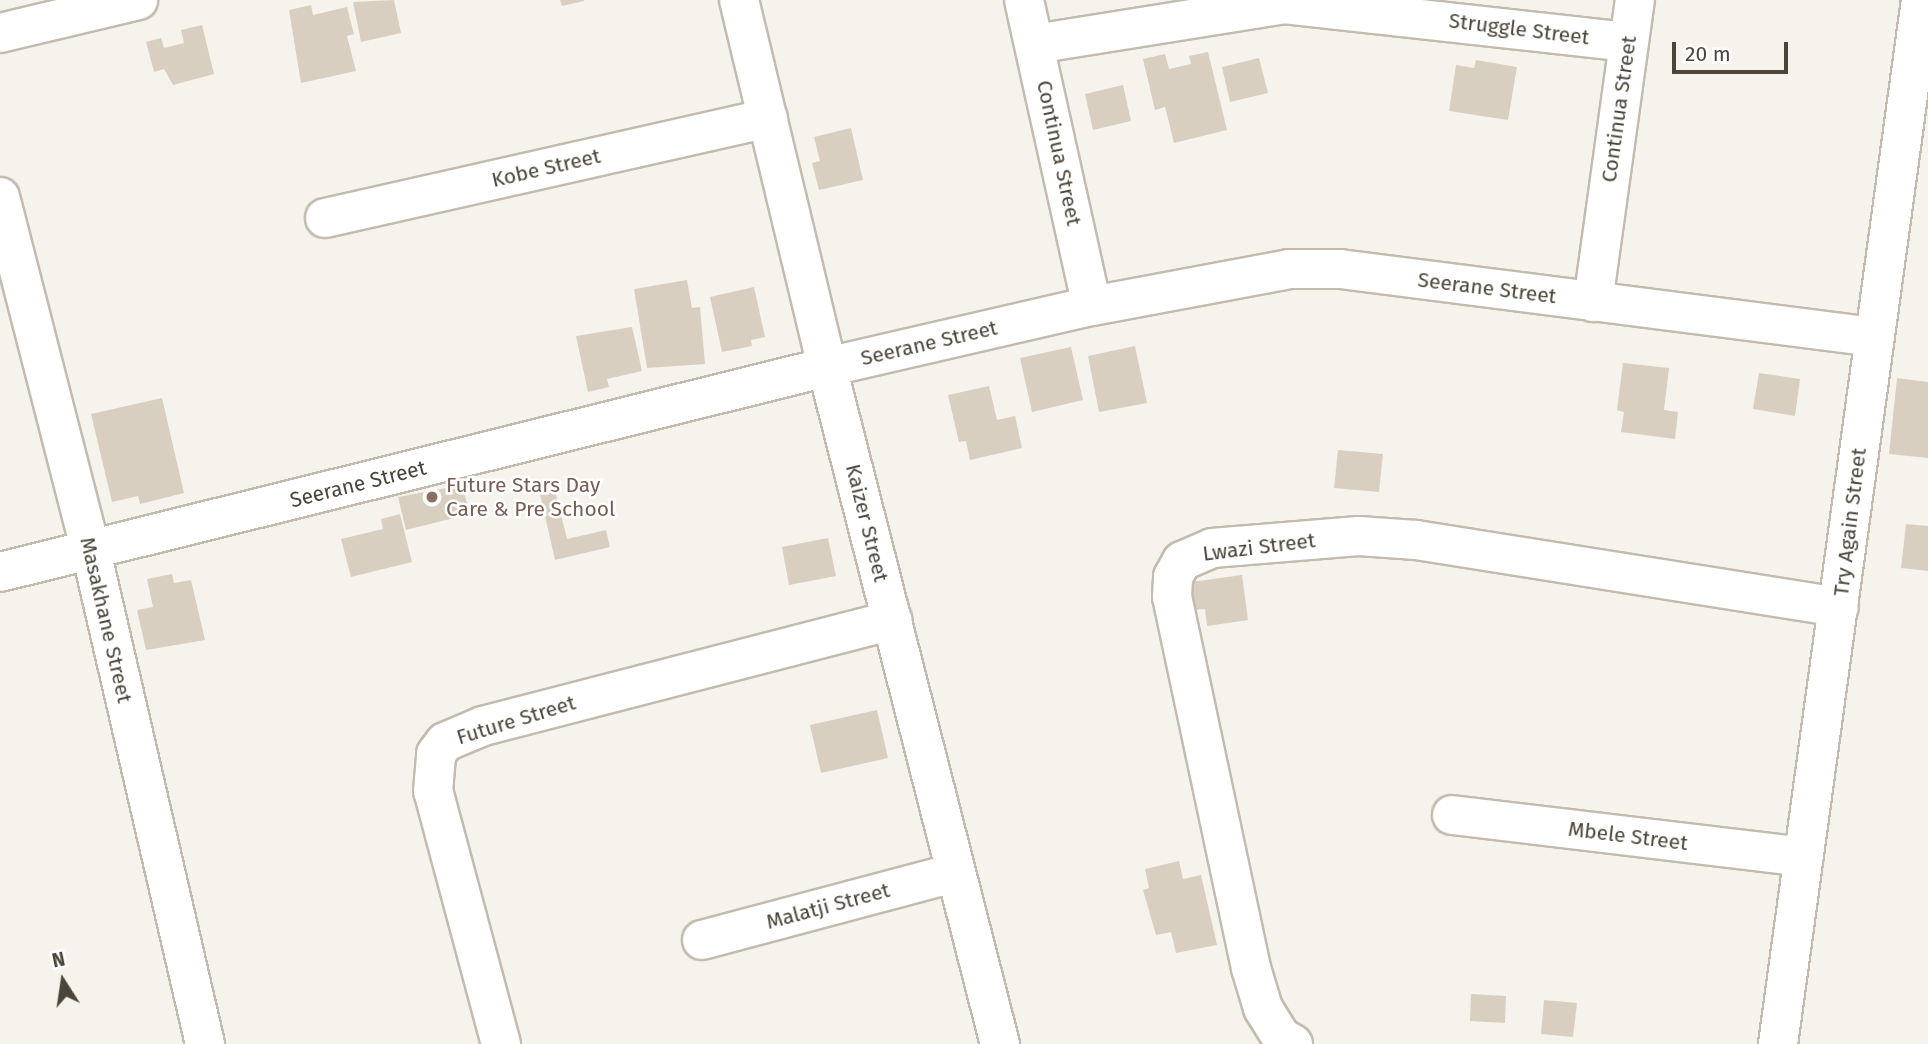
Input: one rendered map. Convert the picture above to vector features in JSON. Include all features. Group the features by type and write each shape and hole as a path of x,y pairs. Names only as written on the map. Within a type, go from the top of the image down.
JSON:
{"street":[{"path":"0,33 138,0"},
{"name":"Kaizer Street","path":"740,0 827,367 954,873 1000,1044"},
{"name":"Continua Street","path":"1024,0 1092,306"},
{"name":"Continua Street","path":"1593,302 1635,0"},
{"name":"Try Again Street","path":"1778,1044 1921,0"},
{"name":"Struggle Street","path":"1035,44 1284,4 1629,42"},
{"name":"Kobe Street","path":"325,218 768,118"},
{"name":"Masakhane Street","path":"0,197 12,298 90,551 205,1044"},
{"name":"Seerane Street","path":"0,572 827,367 1092,306 1289,269 1340,269 1874,337"},
{"name":"Lwazi Street","path":"1293,1044 1281,1037 1263,1008 1251,968 1174,606 1172,577 1182,561 1212,548 1359,536 1428,542 1839,607"},
{"name":"Future Street","path":"501,1044 433,791 436,754 445,742 483,726 892,620"},
{"name":"Mbele Street","path":"1452,815 1804,857"},
{"name":"Malatji Street","path":"702,940 954,873"}],"building":[{"path":"394,0 401,33 361,42 353,2"},
{"path":"560,0 584,0 584,1 562,6"},
{"path":"311,5 313,15 347,7 354,34 347,36 356,71 301,83 289,10"},
{"path":"202,25 214,74 173,85 164,69 154,72 146,42 161,38 164,48 184,43 181,30"},
{"path":"1208,52 1227,130 1174,143 1165,107 1155,110 1143,59 1165,54 1169,69 1191,64 1189,56"},
{"path":"1259,58 1268,93 1230,102 1222,67"},
{"path":"1476,60 1517,67 1508,120 1449,111 1456,65 1474,68"},
{"path":"1123,85 1131,121 1093,130 1085,94"},
{"path":"851,128 863,180 819,190 812,163 820,161 814,137"},
{"path":"687,280 692,308 700,307 705,364 647,368 634,289"},
{"path":"754,287 765,337 751,340 752,346 722,352 710,297"},
{"path":"632,327 642,371 607,379 609,387 588,392 576,336"},
{"path":"1135,346 1147,403 1099,412 1088,356"},
{"path":"1071,347 1083,400 1032,412 1020,358"},
{"path":"1623,363 1669,368 1664,410 1678,412 1675,439 1621,432 1624,412 1617,410"},
{"path":"1759,373 1800,379 1795,416 1753,409"},
{"path":"1897,378 1928,382 1928,458 1889,454"},
{"path":"989,386 997,420 1015,416 1022,448 970,460 966,441 959,442 948,395"},
{"path":"162,398 184,493 140,504 138,496 112,502 91,414"},
{"path":"1338,450 1383,454 1379,492 1334,488"},
{"path":"462,485 470,514 406,530 398,497"},
{"path":"555,490 567,539 606,530 610,547 555,560 540,494"},
{"path":"400,514 412,562 351,577 341,539 383,529 381,519"},
{"path":"1906,524 1928,526 1928,571 1901,568"},
{"path":"828,538 836,576 789,585 782,547"},
{"path":"172,574 174,583 191,580 205,640 146,650 137,610 153,607 147,579"},
{"path":"1242,575 1248,620 1207,626 1205,609 1194,610 1191,582"},
{"path":"877,710 888,758 821,773 810,725"},
{"path":"1179,861 1183,879 1201,875 1217,945 1176,953 1171,932 1156,935 1143,890 1149,888 1145,869"},
{"path":"1471,994 1506,996 1505,1023 1470,1021"},
{"path":"1544,1000 1577,1003 1573,1037 1541,1034"}],"place":[{"name":"Future Stars Day Care & Pre School","path":"432,497"}]}
